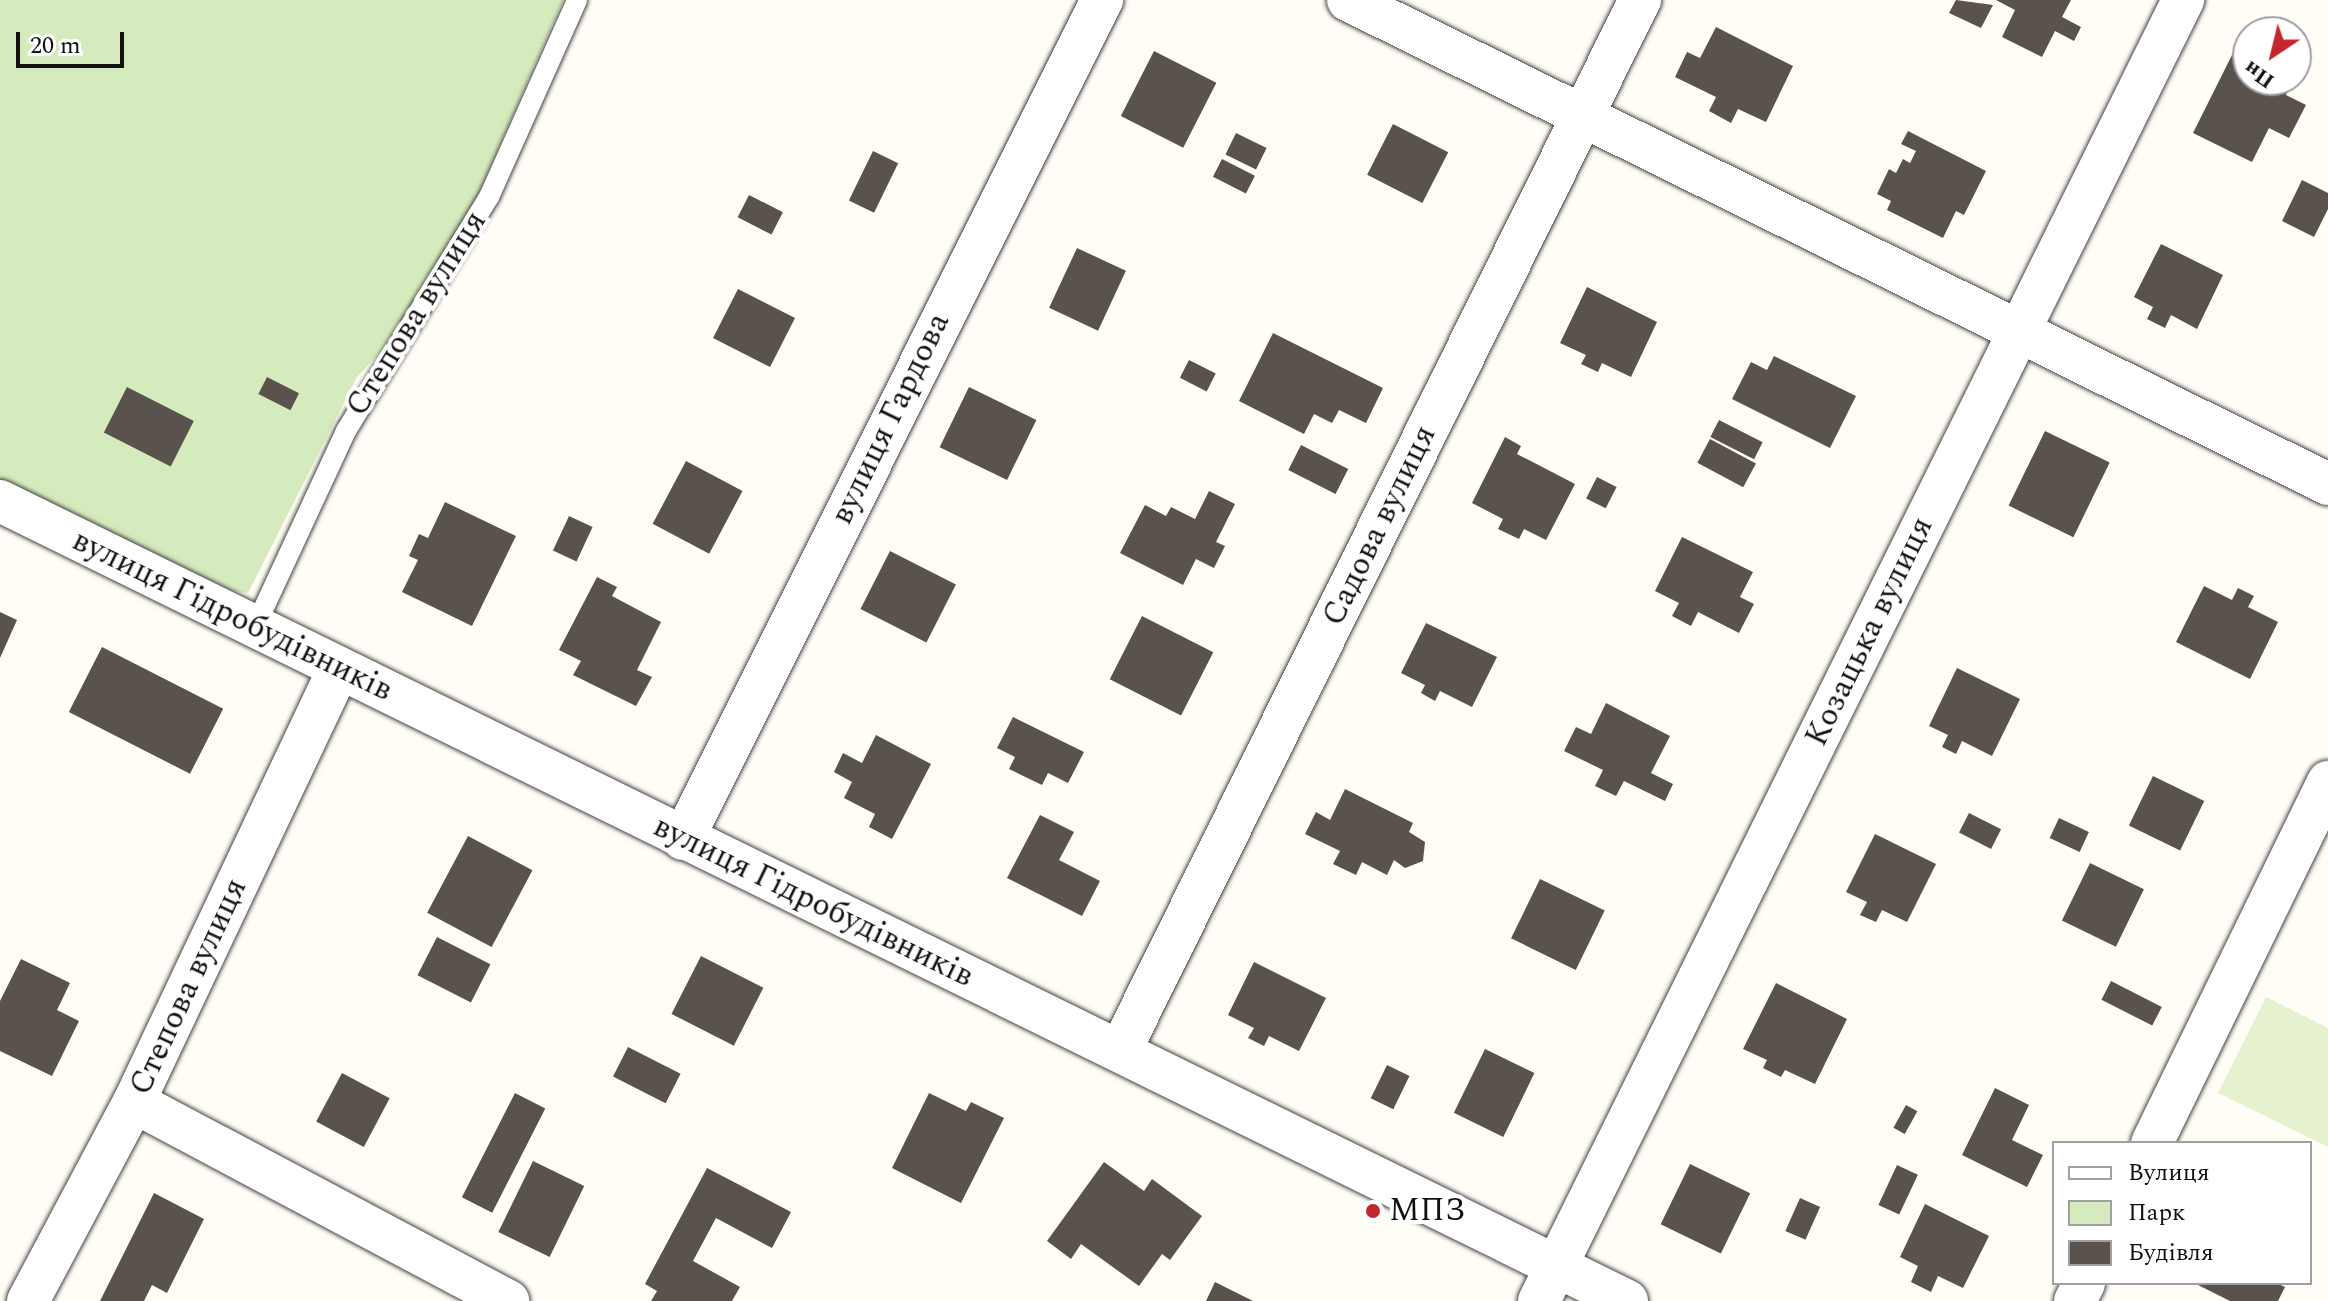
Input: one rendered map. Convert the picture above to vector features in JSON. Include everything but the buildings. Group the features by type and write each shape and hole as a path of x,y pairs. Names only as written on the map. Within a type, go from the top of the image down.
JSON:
{"street":[{"name":"вулиця Гардова","path":"683,839 1102,0"},
{"path":"1348,0 2328,484"},
{"name":"Садова вулиця","path":"1120,1051 1640,0"},
{"name":"Козацька вулиця","path":"1539,1301 2183,0"},
{"name":"вулиця Гідробудівників","path":"0,501 683,839 1558,1264 1627,1301"},
{"name":"Степова вулиця","path":"28,1301 134,1102 339,668"},
{"path":"2153,1141 2328,782"},
{"path":"134,1102 508,1301"}],"lane":[{"name":"Степова вулиця","path":"255,627 346,431 489,197 577,0"}],"green space":[{"path":"0,0 563,0 474,204 389,343 357,377 248,593 232,591 0,480"},
{"path":"2266,997 2328,1028 2328,1147 2218,1093"}],"place":[{"name":"МПЗ","path":"1373,1211"}]}
